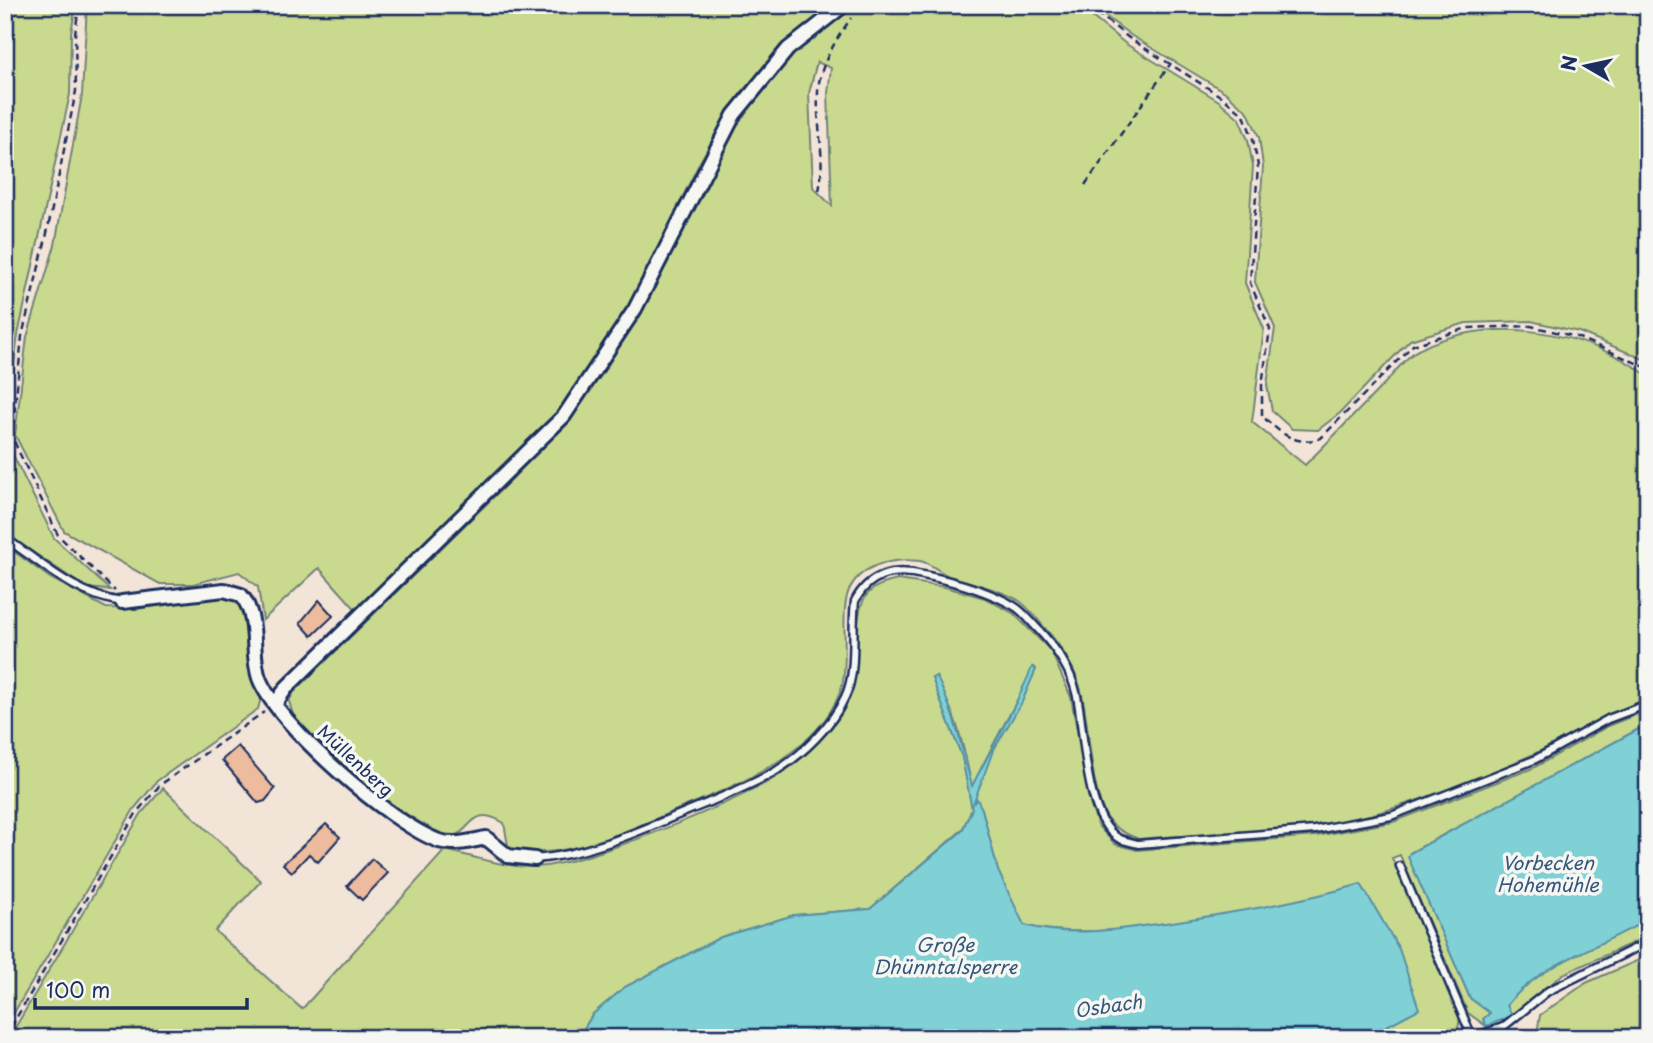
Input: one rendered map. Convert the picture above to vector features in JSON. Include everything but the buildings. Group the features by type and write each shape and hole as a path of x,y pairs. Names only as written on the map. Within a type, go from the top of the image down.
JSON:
{"street":[{"path":"275,704 287,687 362,617 564,416 635,309 734,115 788,49 848,11"},
{"name":"Müllenberg","path":"122,602 224,590 242,595 251,620 259,677 275,704 350,783 404,825 441,842 459,843 486,838 508,856 535,859"}],"lane":[{"path":"5,538 53,574 84,592 122,602"},
{"path":"535,859 573,854 612,842 706,804 778,770 807,747 835,716 847,695 855,601 862,588 891,572 921,574 987,593 1017,607 1055,648 1067,668 1077,695 1096,806 1104,824 1118,838 1138,845 1315,830 1391,816 1534,760 1608,719 1648,704"},
{"path":"1399,866 1472,1037 1503,1027 1548,991 1648,942"}],"path":[{"path":"79,5 75,34 76,91 46,238 22,336 12,437 58,535 113,588 122,602"},
{"path":"1087,5 1129,38 1222,97 1244,116 1254,139 1258,166 1250,283 1269,329 1262,385 1262,416 1288,439 1308,443 1321,439 1413,345 1467,328 1531,326 1577,337 1648,368"},
{"path":"819,191 823,163 818,92 824,63 848,11"},
{"path":"1085,186 1171,63"},
{"path":"5,1037 137,812 160,785 275,704"}],"green space":[{"path":"10,5 76,5 71,33 70,94 18,335 5,428 5,10"},
{"path":"87,5 835,5 792,37 740,94 701,160 629,306 560,410 358,612 319,568 263,620 258,587 239,572 193,584 160,584 64,531 15,435 27,337 55,245 82,95"},
{"path":"854,5 1077,5 1126,44 1219,101 1239,118 1248,140 1253,166 1245,283 1264,329 1252,422 1305,465 1409,356 1445,339 1475,332 1536,332 1596,347 1624,360 1648,376 1648,698 1517,762 1391,809 1298,828 1138,839 1114,826 1104,812 1095,780 1085,709 1076,676 1062,650 1032,612 1018,600 953,578 924,562 900,560 871,568 850,588 845,609 843,680 828,715 811,736 790,753 741,782 608,838 549,852 509,851 504,823 492,817 477,818 462,832 448,836 431,831 389,804 365,786 305,729 293,715 289,701 294,692 512,479 569,419 603,373 640,312 739,118 789,56","holes":["817,62 831,68 828,93 832,206 813,187 809,93"]},
{"path":"1090,5 1648,5 1648,361 1579,332 1531,321 1466,323 1410,340 1340,413 1318,430 1292,429 1272,411 1267,385 1275,328 1255,282 1263,166 1259,137 1248,112 1225,92 1132,36"},
{"path":"5,439 54,538 110,590 86,588 5,533"},
{"path":"5,545 50,578 106,608 137,609 225,595 239,603 253,672 262,694 258,709 157,781 134,809 5,1028"},
{"path":"898,580 945,587 985,598 1013,613 1051,651 1071,697 1091,807 1099,827 1115,844 1137,850 1316,836 1393,822 1533,768 1610,725 1648,710 1648,724 1410,853 1409,857 1470,998 1490,1013 1483,1019 1486,1026 1468,1013 1400,855 1392,858 1460,1016 1457,1037 1454,1038 1364,1038 1418,1009 1303,901 1201,920 1124,930 1053,930 1023,925 998,871 982,809 976,800 973,806 982,774 1029,685 1036,669 1033,667 972,788 963,745 953,716 932,678 962,757 972,809 962,830 870,909 794,915 721,937 625,987 593,1014 578,1038 9,1038 141,814 163,788 261,881 215,931 302,1009 445,850 512,865 534,867 556,864 660,831 732,800 781,774 812,748 838,719 852,687 861,607 873,589"},
{"path":"1648,919 1648,936 1563,974 1512,1016 1507,1005 1537,977"},
{"path":"1648,956 1648,1038 1526,1038 1537,1034 1540,1015 1586,983"}],"water":[{"name":"Große Dhünntalsperre","path":"1032,667 1036,669 1022,702 993,751 973,804 977,799 998,871 1024,925 1079,932 1135,927 1268,906 1361,884 1399,949 1419,1009 1364,1038 578,1038 593,1014 625,987 721,937 794,915 870,909 962,831 972,809 962,757 932,678 936,676 948,702 972,786"},
{"name":"Vorbecken Hohemühle","path":"1648,724 1648,919 1537,977 1507,1005 1512,1016 1486,1026 1483,1019 1490,1013 1470,998 1408,857 1410,853"}],"waterway":[{"name":"Osbach","path":"1435,1038 1447,1034"}]}
